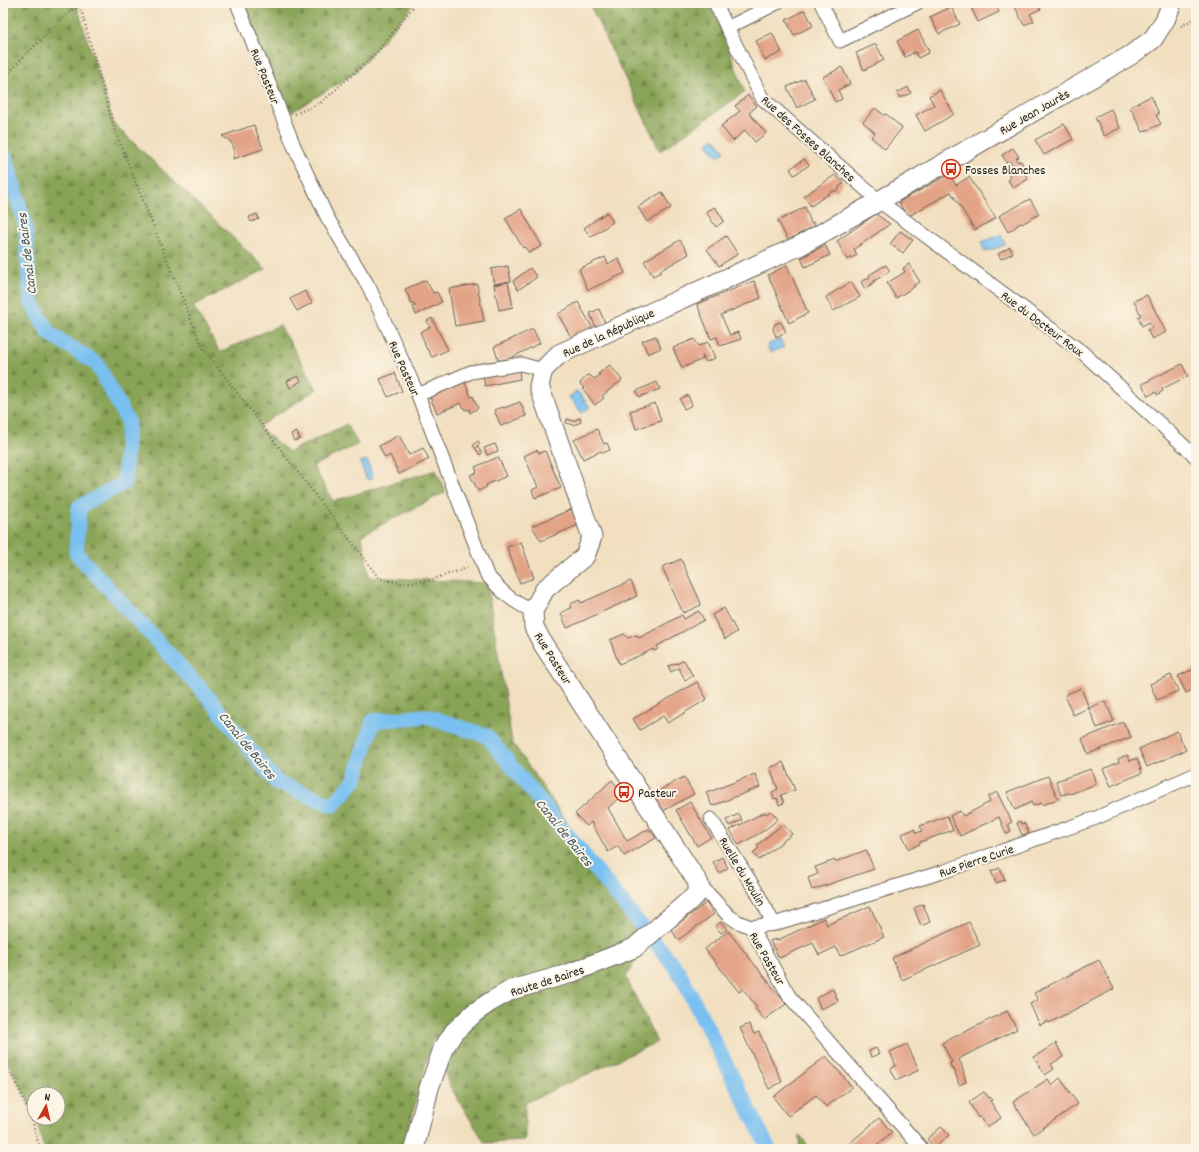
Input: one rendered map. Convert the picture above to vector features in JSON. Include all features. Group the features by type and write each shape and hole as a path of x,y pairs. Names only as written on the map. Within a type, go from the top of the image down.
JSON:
{"street":[{"name":"Rue Pasteur","path":"237,3 294,146 327,217 369,287 418,395 487,575 501,592 520,605 533,611 534,627 543,644 699,884 729,916 738,922 751,927 789,996 922,1149"},
{"name":"Rue des Fosses Blanches","path":"715,3 762,98 879,202"},
{"path":"727,28 777,3"},
{"path":"821,3 840,41 917,3"},
{"name":"Rue Jean Jaurès","path":"879,202 1131,55 1153,39 1165,20 1172,3"},
{"name":"Rue de la République","path":"543,370 559,354 801,245 879,202"},
{"name":"Rue du Docteur Roux","path":"879,202 1082,352 1196,457"},
{"path":"418,395 471,372 521,364 543,370 539,386 592,537 585,556 545,589 533,611"},
{"name":"Rue Pierre Curie","path":"751,927 774,924 942,872 1089,820 1196,774"},
{"name":"Ruelle du Moulin","path":"711,819 758,894 774,924"},
{"name":"Route de Baires","path":"414,1149 429,1088 443,1049 454,1032 474,1013 511,990 568,974 634,948 696,895 699,884"}],"path":[{"path":"72,3 72,10"},
{"path":"3,87 8,74 21,59 72,10 89,3"},
{"path":"283,120 322,102 378,51 416,3"},
{"path":"80,6 114,128 202,347 379,578 398,583 427,581 482,562"},
{"path":"3,1059 19,1089 31,1117 40,1149"}],"green space":[{"path":"3,3 76,3 114,124 266,269 193,306 220,352 280,325 317,389 258,427 289,452 347,424 358,444 313,466 333,501 436,470 446,492 362,535 369,577 487,583 512,742 648,941 626,977 657,1042 525,1103 525,1141 485,1143 449,1085 434,1034 403,1149 44,1149 38,1126 66,1126 66,1086 26,1086 26,1097 3,1052"},
{"path":"233,3 415,3 355,73 292,112"},
{"path":"589,3 711,3 745,92 660,151"},
{"path":"800,1135 810,1149 799,1149"}],"water":[{"path":"714,138 725,151 718,157 707,144"},
{"path":"1001,235 1005,245 985,252 981,242"},
{"path":"780,339 784,347 770,353 767,345"},
{"path":"577,391 590,407 582,413 569,397"},
{"path":"367,460 373,477 369,480 366,478 360,462"}],"building":[{"path":"973,3 995,3 999,12 978,22 970,5"},
{"path":"1013,3 1038,3 1041,9 1030,14 1034,21 1024,25"},
{"path":"951,7 960,24 939,34 930,17"},
{"path":"805,10 813,26 794,35 786,20"},
{"path":"918,30 929,51 918,58 915,52 905,57 897,41"},
{"path":"772,33 782,52 765,60 756,41"},
{"path":"876,44 884,60 864,70 856,53"},
{"path":"842,67 850,84 838,90 842,99 835,102 823,77"},
{"path":"805,79 815,99 797,108 787,87"},
{"path":"908,87 911,93 900,98 897,93"},
{"path":"940,90 954,114 925,131 916,115 934,105 929,96"},
{"path":"748,95 757,106 749,113 766,133 755,142 745,130 733,141 721,126 740,111 735,106"},
{"path":"1151,96 1159,114 1156,115 1161,124 1143,132 1130,107"},
{"path":"875,108 884,115 886,114 902,128 885,149 871,137 875,133 863,122"},
{"path":"1111,109 1120,128 1104,136 1095,117"},
{"path":"1064,124 1073,139 1044,155 1035,140"},
{"path":"254,125 263,149 233,159 234,147 230,141 222,136"},
{"path":"1013,148 1019,157 1016,158 1018,162 1021,161 1026,171 1024,172 1028,179 1013,188 1008,180 1011,178 1006,169 1012,166 1010,162 1007,163 1002,155"},
{"path":"804,159 809,165 794,175 790,169"},
{"path":"949,174 956,185 969,177 996,218 975,230 951,192 907,217 899,202"},
{"path":"835,175 844,183 835,192 834,190 811,206 804,196"},
{"path":"662,192 671,208 647,222 638,207"},
{"path":"1030,199 1039,214 1022,224 1017,225 1008,232 999,216"},
{"path":"715,207 724,221 716,227 706,212"},
{"path":"805,207 811,223 813,222 815,226 788,240 778,221"},
{"path":"521,209 542,246 529,253 525,247 523,248 505,218"},
{"path":"607,212 613,222 591,237 584,228"},
{"path":"257,214 259,219 251,222 249,217"},
{"path":"876,214 890,224 854,249 857,255 847,260 837,241"},
{"path":"900,231 913,240 903,253 890,244"},
{"path":"726,236 738,254 719,266 707,249"},
{"path":"680,240 689,254 653,276 644,261"},
{"path":"825,245 830,255 805,267 801,258"},
{"path":"1010,247 1013,253 1001,259 998,254"},
{"path":"605,257 608,264 618,258 625,273 588,290 579,269"},
{"path":"909,264 920,282 896,298 887,283 905,272 903,268"},
{"path":"787,265 808,313 789,323 768,275"},
{"path":"886,265 890,271 874,281 865,289 861,282 870,277 869,275"},
{"path":"508,266 511,281 494,284 491,269"},
{"path":"530,268 537,277 518,290 513,281"},
{"path":"426,280 433,293 437,292 442,302 416,315 413,307 416,306 414,303 412,304 405,289"},
{"path":"754,281 761,298 721,315 730,335 738,332 741,339 720,346 717,337 711,339 697,304"},
{"path":"508,282 513,307 499,310 494,285"},
{"path":"851,282 860,297 833,311 826,297"},
{"path":"477,284 484,321 455,326 449,289"},
{"path":"305,291 312,303 297,311 290,299"},
{"path":"1196,293 1196,304 1192,295"},
{"path":"1147,295 1166,332 1152,339 1147,330 1152,328 1149,322 1142,326 1138,317 1141,315 1134,301"},
{"path":"578,302 593,329 572,339 558,314"},
{"path":"599,309 605,323 596,328 590,313"},
{"path":"432,318 448,350 432,357 427,350 420,332 430,327 427,321"},
{"path":"781,322 786,332 776,337 773,329 775,324"},
{"path":"533,329 540,343 507,360 499,362 494,347"},
{"path":"656,336 661,348 648,354 642,341"},
{"path":"694,339 699,346 708,342 715,358 706,362 702,356 703,359 682,368 673,348"},
{"path":"1182,364 1188,376 1162,389 1163,391 1157,395 1156,392 1148,396 1142,384"},
{"path":"610,365 622,380 602,396 604,398 595,405 580,384 588,375 594,379"},
{"path":"519,370 520,379 485,386 483,376"},
{"path":"395,373 402,391 388,397 380,379"},
{"path":"298,376 301,381 290,388 287,381"},
{"path":"464,380 471,397 473,396 478,408 470,413 469,409 465,410 461,403 437,413 429,395"},
{"path":"657,382 660,389 639,397 636,391"},
{"path":"688,395 692,405 684,409 680,399"},
{"path":"520,402 526,416 501,426 494,410"},
{"path":"655,403 661,421 636,429 630,411"},
{"path":"580,418 581,422 574,425 566,423 567,419 573,421"},
{"path":"597,429 604,444 607,443 610,450 603,453 601,451 583,459 574,440"},
{"path":"297,432 300,439 294,441 291,434"},
{"path":"399,435 409,455 423,448 429,459 399,474 390,455 385,458 379,446"},
{"path":"478,441 480,444 477,446 482,453 480,455 473,445"},
{"path":"495,444 498,451 487,455 484,448"},
{"path":"537,450 539,453 545,451 561,488 535,498 532,490 538,487 524,456"},
{"path":"498,457 507,476 486,485 487,487 478,491 470,475 477,472 475,467"},
{"path":"572,509 578,525 541,541 532,526"},
{"path":"521,542 534,578 520,583 507,547"},
{"path":"681,559 701,605 683,613 662,567"},
{"path":"631,581 637,596 567,628 561,613 571,608 570,604 580,600 581,603"},
{"path":"724,608 737,632 725,639 712,615"},
{"path":"699,611 704,620 657,646 658,649 654,651 653,649 619,664 610,640 624,634 628,638 637,635 639,638 682,615 684,619"},
{"path":"684,660 693,676 685,680 679,668 671,672 668,666 677,664"},
{"path":"1196,668 1196,688 1186,693 1178,676"},
{"path":"1171,675 1178,691 1157,700 1150,684"},
{"path":"697,682 707,699 668,723 663,716 640,730 633,719"},
{"path":"1081,688 1089,708 1073,715 1065,695"},
{"path":"1105,701 1114,721 1097,728 1089,708"},
{"path":"1123,722 1131,737 1088,754 1082,739"},
{"path":"1177,731 1186,750 1147,767 1139,749"},
{"path":"1127,755 1130,761 1137,758 1142,773 1111,786 1103,769 1119,762 1118,759"},
{"path":"783,762 795,790 781,795 784,803 779,805 777,798 774,799 772,792 778,789 770,768"},
{"path":"1091,769 1096,784 1070,794 1061,795 1056,781"},
{"path":"755,774 760,787 712,806 706,792"},
{"path":"1048,776 1058,799 1042,805 1041,803 1033,806 1031,802 1015,810 1007,792"},
{"path":"684,777 694,794 663,811 653,794"},
{"path":"612,780 623,794 608,808 627,841 649,829 656,838 624,856 618,846 608,852 591,822 587,826 575,814"},
{"path":"997,792 1012,822 1008,824 1011,831 1006,834 999,817 960,836 950,816 960,811 963,816 990,802 988,797"},
{"path":"690,802 711,837 697,846 676,810"},
{"path":"771,811 778,819 765,830 739,845 730,830 765,812 766,814"},
{"path":"739,814 742,820 729,826 726,820"},
{"path":"947,816 953,830 920,842 920,844 909,849 902,834 914,829 916,833 922,831 920,826"},
{"path":"1020,821 1021,824 1024,823 1029,833 1022,835 1017,823"},
{"path":"783,824 792,834 759,860 753,853 759,848 757,845"},
{"path":"866,850 874,869 812,890 808,878 818,874 815,867 835,860 835,862"},
{"path":"722,857 728,868 719,873 713,862"},
{"path":"1000,868 1005,880 996,883 991,871"},
{"path":"706,903 714,914 678,940 671,929"},
{"path":"923,904 930,922 921,926 914,908"},
{"path":"870,906 884,937 840,956 836,947 819,955 813,943 779,958 770,941 776,939 776,941 824,918 827,925"},
{"path":"721,922 727,929 721,933 715,926"},
{"path":"969,922 980,945 902,980 892,958"},
{"path":"728,931 786,1004 764,1020 755,1008 757,1007 743,989 739,992 705,949"},
{"path":"1099,960 1114,989 1049,1023 1048,1021 1040,1025 1030,1004 1038,1000 1034,993"},
{"path":"833,989 838,1001 821,1009 816,998"},
{"path":"1007,1011 1017,1029 958,1059 961,1063 966,1082 959,1085 954,1069 952,1070 950,1063 952,1062 942,1043"},
{"path":"749,1024 754,1034 759,1032 782,1082 769,1089 740,1028"},
{"path":"1056,1043 1063,1057 1051,1064 1054,1069 1045,1075 1034,1057"},
{"path":"907,1044 919,1070 898,1080 891,1070 896,1066 890,1052"},
{"path":"876,1048 879,1054 871,1057 869,1051"},
{"path":"826,1056 852,1087 826,1107 816,1095 788,1116 773,1097"},
{"path":"1060,1078 1078,1104 1034,1134 1013,1102 1048,1079 1052,1085"},
{"path":"984,1092 992,1100 990,1101 1001,1118 987,1127 980,1116 978,1118 969,1102"},
{"path":"879,1118 892,1132 872,1149 843,1149"},
{"path":"941,1127 949,1135 935,1148 927,1139"}],"waterway":[{"name":"Canal de Baires","path":"3,155 6,159 25,224 31,301 49,333 97,364 128,422 124,483 79,507 76,553 210,699 276,782 333,805 355,780 373,721 427,716 487,736 679,972 769,1149"}],"place":[{"name":"Fosses Blanches","path":"951,169"},
{"name":"Pasteur","path":"624,792"}]}
